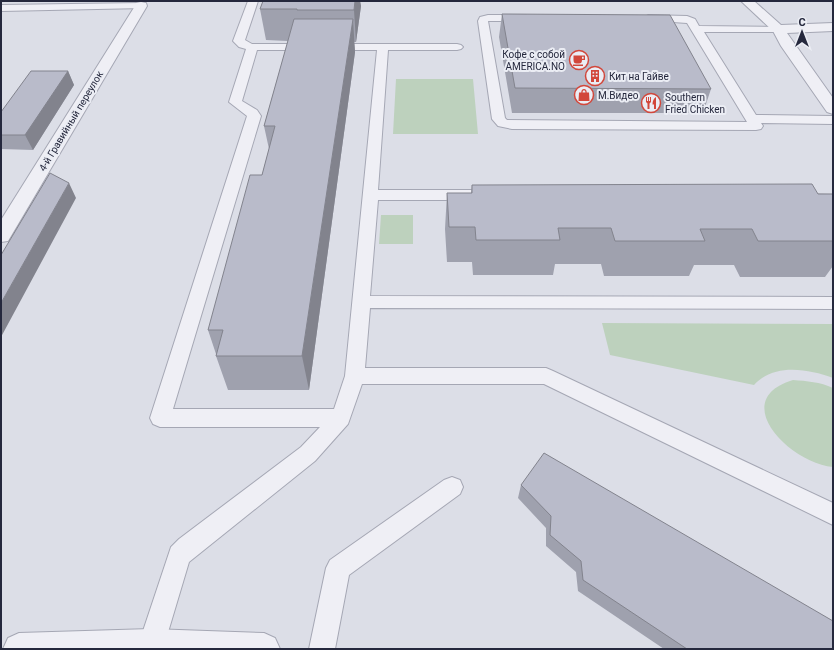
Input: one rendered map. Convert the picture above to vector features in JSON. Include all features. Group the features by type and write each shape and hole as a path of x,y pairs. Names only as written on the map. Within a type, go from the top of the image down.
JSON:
{"street":[{"path":"747,1 778,29 788,46 833,109"},
{"name":"4-й Гравийный переулок","path":"1,236 141,6"},
{"path":"778,29 833,27"},
{"path":"19,649 150,647 264,649"}],"lane":[{"path":"253,1 239,41 243,45 252,47 457,47"},
{"path":"1,8 141,6"},
{"path":"535,18 488,18 484,19 483,22 499,119 503,123 520,125 756,126 691,21 687,19 635,18"},
{"path":"696,29 778,29"},
{"path":"252,47 235,102 252,113 254,119 160,418 341,418"},
{"path":"150,647 179,555 187,547 308,454 341,418 355,376 383,47"},
{"path":"752,119 833,120"},
{"path":"370,195 484,195"},
{"path":"362,302 833,303"},
{"path":"355,376 546,376 833,514"},
{"path":"322,649 338,568 452,487"}],"green space":[{"path":"396,79 473,79 478,134 393,134"},
{"path":"381,215 413,215 413,244 379,244"},
{"path":"602,323 833,324 833,378 813,372 792,370 771,373 754,385 610,355"},
{"path":"793,380 818,383 833,388 833,467 816,463 799,455 784,443 772,430 765,415 765,401 774,389"}],"building":[{"path":"263,1 355,1 354,10 297,10 260,9"},
{"name":"Кит на Гайве","path":"502,14 670,15 711,89 515,88"},
{"path":"294,19 353,19 302,356 216,356 223,330 208,330 250,175 262,175 275,126 264,126"},
{"path":"31,71 68,71 25,135 1,135 1,112"},
{"path":"50,173 69,183 1,303 1,255"},
{"path":"812,184 818,194 833,194 833,241 758,241 752,229 700,229 705,241 615,241 611,228 558,228 560,240 476,240 475,227 449,227 447,193 472,193 472,185"},
{"path":"544,453 833,621 833,649 687,649 583,580 581,561 550,535 551,516 521,485"}],"place":[{"name":"Кофе с собой AMERICA.NO","path":"579,60"},
{"name":"Кит на Гайве","path":"595,76"},
{"name":"М.Видео","path":"584,95"},
{"name":"Southern Fried Chicken","path":"651,103"}]}
